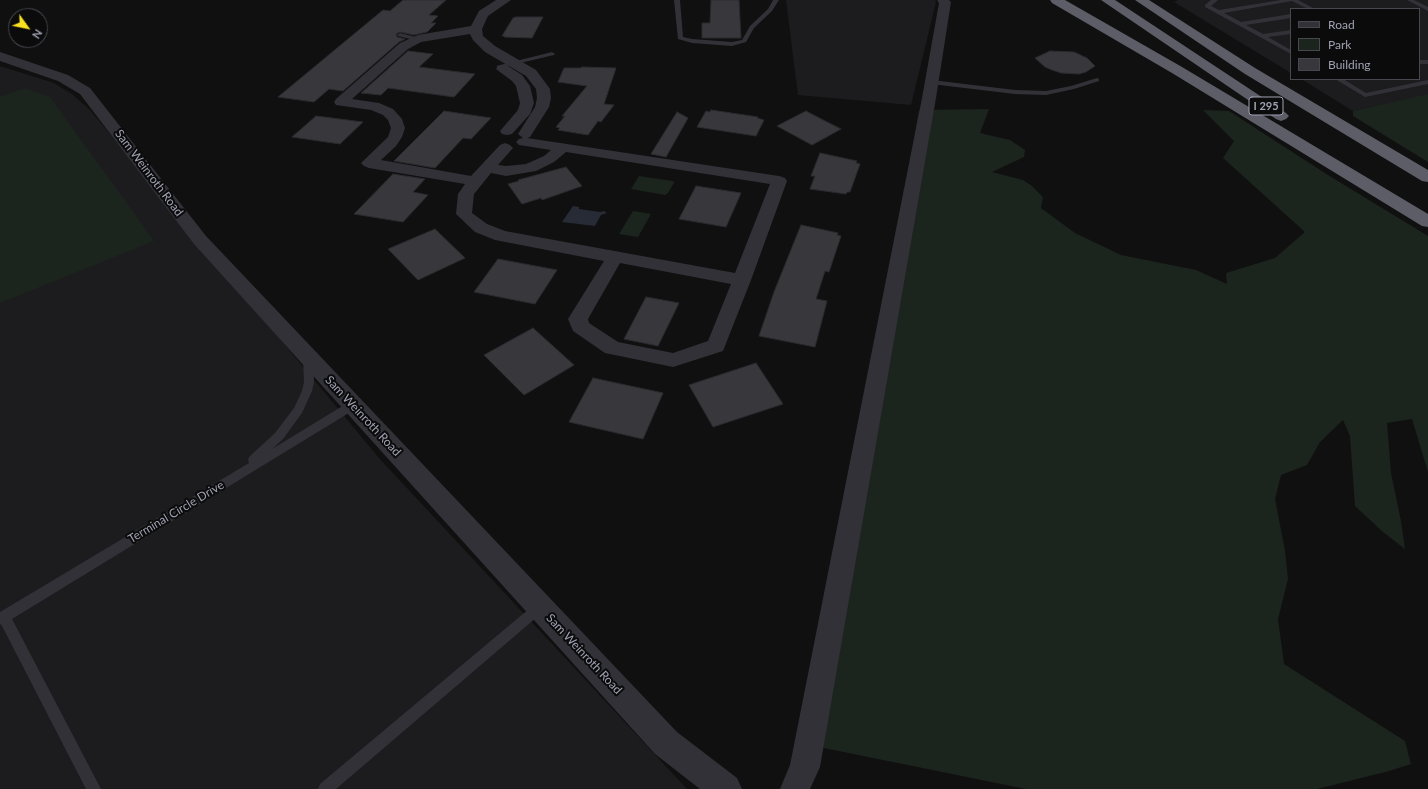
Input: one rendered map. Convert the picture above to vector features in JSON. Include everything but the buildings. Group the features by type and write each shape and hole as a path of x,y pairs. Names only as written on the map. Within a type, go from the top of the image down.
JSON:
{"highway":[{"path":"1056,0 1177,70 1428,222"},
{"name":"I 295","path":"1107,0 1250,96 1428,208"},
{"name":"I 295","path":"1141,0 1250,71 1428,178"}],"street":[{"path":"488,0 468,15 460,32 464,42 471,48 517,78 523,86 527,103 525,111 500,139 486,168 466,194 464,214 481,228 501,236 742,280"},
{"path":"500,139 516,146 525,138 539,114 544,98 543,89 531,73 483,43 477,37 476,29 483,14 505,0"},
{"path":"795,789 805,768 931,82 945,2 943,0"},
{"path":"475,181 369,163 391,143 395,137 398,128 395,119 388,112 374,106 341,102 404,46 418,39 476,29"},
{"name":"Sam Weinroth Road","path":"0,56 19,64 63,78 85,91 200,240 666,743 726,789"},
{"path":"525,138 564,147 779,180 716,346 673,360 612,348 580,326 578,319 615,257"},
{"path":"486,168 506,171 530,168 548,159 564,147"}],"lane":[{"path":"677,0 680,38 692,41 732,44 744,41 752,27 770,10 776,0"},
{"path":"1215,0 1207,6 1289,50"},
{"path":"1219,12 1292,0 1310,8"},
{"path":"1410,0 1428,9"},
{"path":"1241,24 1290,16"},
{"path":"1262,36 1290,32"},
{"path":"400,35 418,39"},
{"path":"499,66 552,54"},
{"path":"1420,63 1428,62"},
{"path":"931,82 1015,92 1046,93 1072,88 1097,80"},
{"path":"1341,80 1365,95 1428,82"},
{"path":"227,481 271,444 292,419 307,391 309,382 308,356"},
{"name":"Terminal Circle Drive","path":"2,618 353,405"},
{"path":"325,789 540,607"},
{"path":"2,618 94,789"}],"shaded area":[{"path":"786,0 935,0 936,2 911,105 798,95"},
{"path":"1178,0 1428,0 1428,95 1353,111 1303,80 1420,80 1420,8 1290,8 1290,72 1174,2"},
{"path":"0,66 54,83 72,94 90,110 379,458 687,789 0,789"},
{"path":"573,206 579,207 579,209 600,212 604,211 607,213 601,215 595,226 562,222"}],"green space":[{"path":"24,88 50,97 154,241 0,303 0,97"},
{"path":"1428,94 1428,162 1353,116 1353,111"},
{"path":"989,109 980,133 1010,140 1025,150 1024,157 992,172 1023,180 1032,186 1043,197 1041,208 1075,233 1121,255 1196,270 1227,284 1226,273 1275,258 1305,232 1223,158 1234,141 1203,110 1229,111 1328,175 1428,236 1428,472 1412,419 1387,423 1391,473 1405,549 1383,532 1355,506 1350,436 1343,420 1320,442 1307,465 1281,475 1275,499 1285,551 1288,579 1278,619 1284,664 1405,741 1411,764 1317,789 1026,789 809,745 919,110"},
{"path":"639,176 673,181 674,183 665,195 631,189"},
{"path":"633,211 651,214 638,237 619,234"}]}
